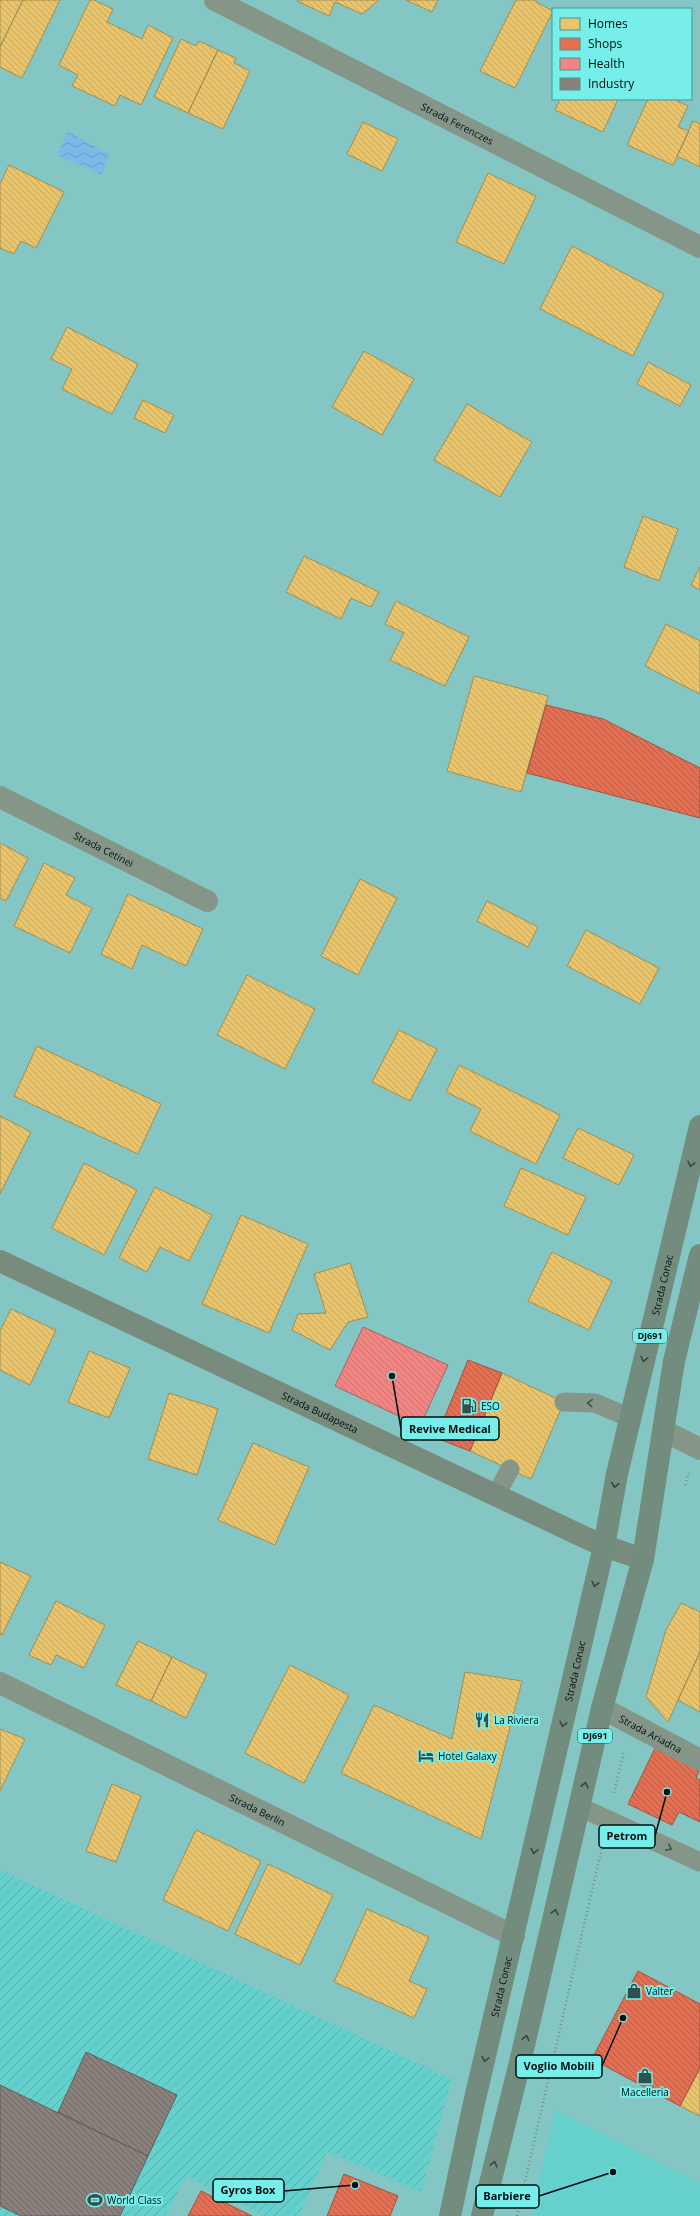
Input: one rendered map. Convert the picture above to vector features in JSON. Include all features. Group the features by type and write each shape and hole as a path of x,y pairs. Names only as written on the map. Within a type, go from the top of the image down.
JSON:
{"main road":[{"name":"Strada Conac","path":"450,2216 474,2103 604,1546 617,1474 700,1126"},
{"name":"DJ691","path":"482,2216 580,1807 602,1708 633,1600 643,1559 674,1361 700,1255"}],"street":[{"name":"Strada Ferenczes","path":"215,0 700,247"},
{"name":"Strada Cetinei","path":"0,797 207,901"},
{"name":"Strada Budapesta","path":"0,1261 604,1546 643,1559"},
{"path":"664,1431 700,1449"},
{"name":"Strada Berlin","path":"0,1683 514,1936"},
{"name":"Strada Ariadna","path":"602,1708 700,1760"}],"lane":[{"path":"564,1402 595,1403 630,1418"},
{"path":"496,1495 510,1469"},
{"path":"580,1807 700,1862"}],"shaded area":[{"path":"0,1870 452,2079 421,2192 327,2152 299,2216 265,2216 186,2177 166,2216 0,2216"},
{"path":"555,2110 700,2184 700,2216 531,2216"}],"water":[{"path":"68,132 109,154 102,175 57,155"}],"building: Homes":[{"path":"0,0 23,0 0,47"},
{"path":"23,0 60,0 22,78 0,67 0,47"},
{"path":"90,0 94,0 113,9 107,22 142,39 148,25 173,38 141,105 120,95 115,106 72,86 78,75 59,65"},
{"path":"379,0 362,14 335,2 329,16 297,1"},
{"path":"406,0 438,0 432,12"},
{"path":"516,0 533,0 552,10 515,88 480,71"},
{"path":"181,39 196,46 199,41 218,50 188,113 154,97"},
{"path":"218,50 236,58 234,63 250,71 223,129 188,113"},
{"path":"560,100 618,100 603,132 555,110"},
{"path":"648,100 675,100 688,106 678,127 689,131 673,165 627,145"},
{"path":"693,121 700,124 700,167 677,156"},
{"path":"363,122 398,139 382,171 347,154"},
{"path":"9,165 64,192 36,248 21,241 14,254 0,248 0,184"},
{"path":"488,173 536,196 504,264 456,242"},
{"path":"572,246 664,294 633,356 540,309"},
{"path":"67,327 138,364 112,414 62,389 72,369 51,359"},
{"path":"364,351 414,379 382,435 332,407"},
{"path":"648,362 691,385 680,406 637,384"},
{"path":"143,400 174,415 165,433 134,418"},
{"path":"467,404 532,442 500,497 434,460"},
{"path":"643,516 678,529 659,581 624,567"},
{"path":"304,556 379,592 371,607 351,598 341,619 286,592"},
{"path":"700,567 700,590 691,585"},
{"path":"396,601 469,637 445,686 390,660 404,633 385,624"},
{"path":"666,624 700,641 700,694 645,666"},
{"path":"474,676 548,696 521,792 447,771"},
{"path":"0,843 28,858 6,901 0,898"},
{"path":"44,863 75,878 66,895 92,908 70,953 14,926"},
{"path":"360,879 397,898 358,975 321,956"},
{"path":"128,894 203,929 186,966 142,945 132,969 101,954"},
{"path":"487,901 538,927 528,947 477,921"},
{"path":"586,930 659,968 640,1004 567,966"},
{"path":"247,975 315,1009 285,1069 217,1035"},
{"path":"399,1030 437,1049 410,1101 372,1082"},
{"path":"37,1046 161,1104 138,1154 14,1096"},
{"path":"459,1065 560,1115 536,1164 470,1131 481,1109 446,1092"},
{"path":"0,1116 31,1132 0,1194"},
{"path":"578,1128 634,1155 619,1185 563,1158"},
{"path":"84,1163 137,1190 104,1255 52,1228"},
{"path":"521,1168 586,1197 568,1235 504,1206"},
{"path":"155,1187 212,1215 189,1261 160,1247 147,1272 119,1258"},
{"path":"241,1215 308,1244 269,1333 202,1304"},
{"path":"552,1252 612,1281 589,1330 528,1301"},
{"path":"350,1263 368,1317 348,1322 330,1350 292,1330 298,1314 326,1313 314,1274"},
{"path":"11,1309 56,1330 30,1385 0,1370 0,1331"},
{"path":"89,1351 130,1368 109,1418 68,1402"},
{"path":"502,1373 564,1402 531,1479 470,1451"},
{"path":"169,1393 218,1409 197,1475 148,1459"},
{"path":"253,1443 309,1467 275,1545 218,1520"},
{"path":"0,1562 31,1576 2,1635 0,1634"},
{"path":"56,1601 105,1625 84,1668 56,1655 51,1665 29,1655"},
{"path":"681,1603 700,1612 700,1652 668,1722 646,1697 666,1630"},
{"path":"138,1641 172,1657 151,1701 116,1685"},
{"path":"700,1652 700,1712 678,1700"},
{"path":"172,1657 207,1674 186,1718 151,1701"},
{"path":"290,1665 349,1695 304,1783 245,1753"},
{"name":"Hotel Galaxy","path":"465,1672 522,1681 481,1839 341,1773 374,1705 452,1739"},
{"path":"0,1729 25,1739 0,1791"},
{"path":"112,1784 141,1796 116,1862 86,1851"},
{"path":"196,1830 261,1861 228,1931 163,1900"},
{"path":"268,1864 333,1895 300,1965 235,1934"},
{"path":"367,1909 429,1937 409,1981 427,1989 414,2018 334,1982"},
{"path":"700,2068 700,2116 680,2106"}],"building: Shops":[{"path":"546,705 603,719 700,768 700,818 527,773"},
{"name":"ESO","path":"468,1360 502,1373 470,1451 436,1438"},
{"path":"658,1742 700,1769 696,1778 700,1780 700,1822 679,1812 672,1825 628,1804"},
{"path":"638,1971 700,2004 700,2068 680,2106 592,2059"},
{"path":"344,2174 398,2196 390,2216 327,2216"},
{"path":"201,2191 252,2216 188,2216"}],"building: Health":[{"path":"363,1327 448,1365 420,1426 335,1386"}],"building: Industry":[{"path":"86,2052 177,2095 148,2156 58,2112"},
{"path":"0,2085 148,2156 120,2216 21,2216 0,2206"}],"place":[{"name":"Revive Medical","path":"392,1376"},
{"name":"ESO","path":"469,1406"},
{"name":"La Riviera","path":"482,1720"},
{"name":"Hotel Galaxy","path":"426,1756"},
{"name":"Petrom","path":"667,1792"},
{"name":"Valter","path":"634,1991"},
{"name":"Voglio Mobili","path":"623,2018"},
{"name":"Macelleria","path":"645,2076"},
{"name":"Barbiere","path":"613,2172"},
{"name":"Gyros Box","path":"355,2185"},
{"name":"World Class","path":"95,2200"}]}
